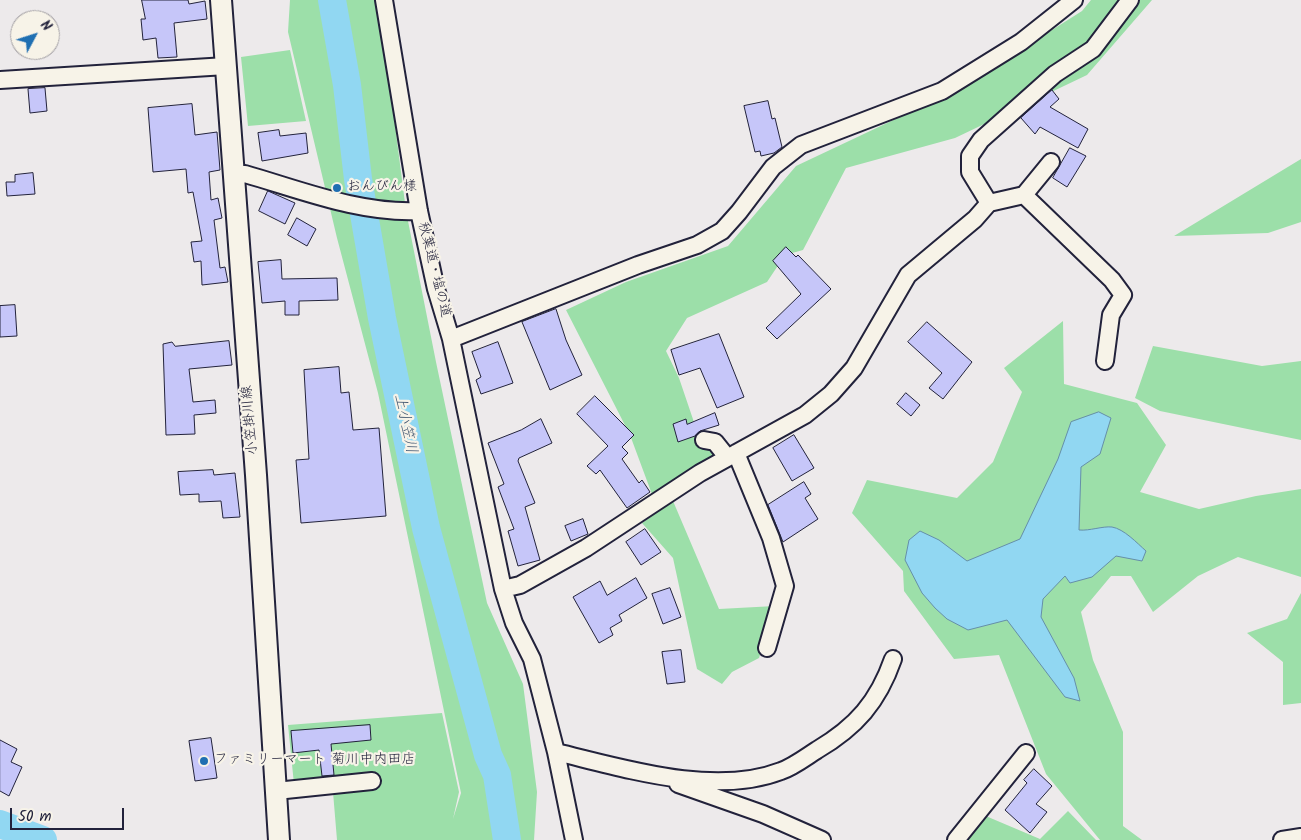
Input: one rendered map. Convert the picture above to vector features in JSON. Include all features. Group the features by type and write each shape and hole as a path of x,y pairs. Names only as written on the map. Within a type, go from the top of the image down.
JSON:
{"main road":[{"name":"小笠掛川線","path":"221,0 278,840"}],"street":[{"path":"384,0 419,211"},
{"path":"452,339 629,269 697,245 722,231 773,167 801,145 942,91 1020,42 1074,0"},
{"path":"989,203 970,172 970,156 981,140 1055,74 1093,48 1130,0"},
{"path":"0,80 226,66"},
{"path":"503,590 520,585 586,548 700,473 804,415 831,394 854,368 908,275 975,219 989,203 1024,195 1051,162"},
{"name":"秋葉道・塩の道","path":"233,176 245,174 345,203 398,212 419,211 436,289 452,339 503,590 514,623 532,659 556,752 574,840"},
{"path":"1024,195 1112,280 1123,295 1111,314 1105,361"},
{"path":"704,440 715,442 732,455 771,538 785,586 767,648"},
{"path":"660,777 746,781 782,771 852,728 884,685 893,659"},
{"path":"556,752 660,777 763,814 822,840"},
{"path":"959,839 1026,753"},
{"path":"276,791 372,781"},
{"path":"1282,840 1301,837"}],"green space":[{"path":"290,0 379,0 406,211 436,362 487,603 523,684 537,792 534,840 337,840 332,780 294,784 288,725 442,713 459,792 453,819 461,793 378,393 337,238 288,32"},
{"path":"1091,0 1152,0 1087,75 955,138 846,168 803,250 785,255 767,282 687,318 666,351 679,378 698,434 729,453 653,497 630,435 566,310 626,282 728,246 796,166 957,90 1082,11"},
{"path":"290,50 306,121 248,126 241,57"},
{"path":"1301,159 1301,222 1268,233 1174,236"},
{"path":"1063,321 1064,384 1137,403 1166,445 1140,492 1199,509 1256,496 1301,489 1301,577 1238,557 1198,576 1153,612 1131,576 1111,576 1081,612 1093,660 1123,732 1123,826 1142,840 1100,840 1046,774 999,655 954,659 904,591 903,571 852,513 867,480 957,498 993,462 1022,392 1004,368"},
{"path":"1153,346 1262,366 1301,361 1301,440 1160,411 1135,398"},
{"path":"673,501 719,609 775,606 759,658 732,672 722,684 697,669 673,558 642,523"},
{"path":"1301,593 1301,703 1283,705 1283,662 1247,633 1287,619"},
{"path":"974,811 1040,839 1068,811 1096,840 949,840"}],"water":[{"path":"1099,412 1111,418 1100,454 1081,467 1079,530 1117,528 1146,551 1142,561 1116,556 1092,577 1070,583 1065,576 1043,599 1041,617 1074,678 1080,701 1065,697 1007,620 968,630 947,619 922,593 905,560 909,540 920,531 939,540 967,561 1020,539 1058,459 1071,422"}],"building":[{"path":"142,0 188,0 189,4 205,1 207,19 174,23 177,57 158,58 156,38 143,40 141,19 145,19"},
{"path":"45,88 47,111 30,113 28,89"},
{"path":"1052,90 1059,99 1050,107 1088,129 1078,148 1040,127 1035,134 1021,118"},
{"path":"768,101 772,119 775,118 782,147 774,153 761,156 760,151 755,152 744,106"},
{"path":"192,104 195,135 217,132 220,170 209,172 211,200 218,198 222,218 214,220 220,268 225,267 228,282 202,285 201,261 194,262 191,242 202,241 193,192 188,193 186,169 153,172 148,108"},
{"path":"279,130 280,136 306,133 308,153 262,161 258,133"},
{"path":"1070,148 1086,156 1067,187 1053,178"},
{"path":"33,173 35,194 7,196 6,182 15,182 15,175"},
{"path":"268,191 295,203 285,224 259,211"},
{"path":"297,218 316,229 307,246 288,235"},
{"path":"786,247 796,257 798,255 831,289 777,339 766,328 801,294 773,261"},
{"path":"281,260 282,279 337,278 338,300 299,301 299,315 285,315 285,301 262,303 258,262"},
{"path":"15,305 17,336 0,337 0,306"},
{"path":"556,309 566,340 582,375 550,390 522,322"},
{"path":"927,322 972,362 943,399 929,388 942,373 908,342"},
{"path":"719,334 744,397 717,408 700,368 679,375 671,350"},
{"path":"229,341 232,365 189,369 193,402 215,400 216,413 194,415 195,434 166,435 163,344 172,342 175,346"},
{"path":"498,342 513,383 481,394 476,380 481,377 472,352"},
{"path":"339,367 341,393 349,392 353,430 379,428 386,516 301,523 296,460 309,459 304,370"},
{"path":"906,393 920,405 911,416 897,404"},
{"path":"595,396 634,435 622,447 628,453 622,459 639,483 642,480 650,492 627,508 600,470 596,474 587,466 608,446 577,414"},
{"path":"715,413 719,425 700,431 695,436 678,442 673,424 686,419 687,424"},
{"path":"541,419 552,443 519,458 518,461 535,503 525,507 540,560 518,566 508,531 514,529 498,487 504,484 488,443 521,430"},
{"path":"794,435 814,468 792,481 773,448"},
{"path":"213,470 214,475 235,473 240,517 223,518 221,501 199,502 199,494 180,495 178,472"},
{"path":"804,482 811,494 805,498 818,519 783,542 768,505"},
{"path":"583,519 588,534 571,541 565,526"},
{"path":"645,529 661,552 641,565 626,542"},
{"path":"636,578 647,598 619,615 622,621 610,628 613,635 599,643 573,597 600,581 607,595"},
{"path":"670,588 681,617 663,624 652,594"},
{"path":"681,650 685,682 667,684 662,652"},
{"path":"370,725 371,740 331,744 334,775 322,776 319,750 293,753 291,731"},
{"path":"211,738 217,778 195,781 189,741"},
{"path":"0,740 17,749 11,762 22,767 9,796 0,791"},
{"path":"1034,769 1052,786 1036,804 1047,812 1030,833 1005,810 1027,783 1024,780"}],"waterway":[{"name":"上小笠川","path":"332,0 347,85 358,179 382,318 426,528 488,755 497,775 507,840"},
{"path":"0,824 43,840"}],"place":[{"name":"おんびん様","path":"337,188"},
{"name":"ファミリーマート 菊川中内田店","path":"204,761"}]}
